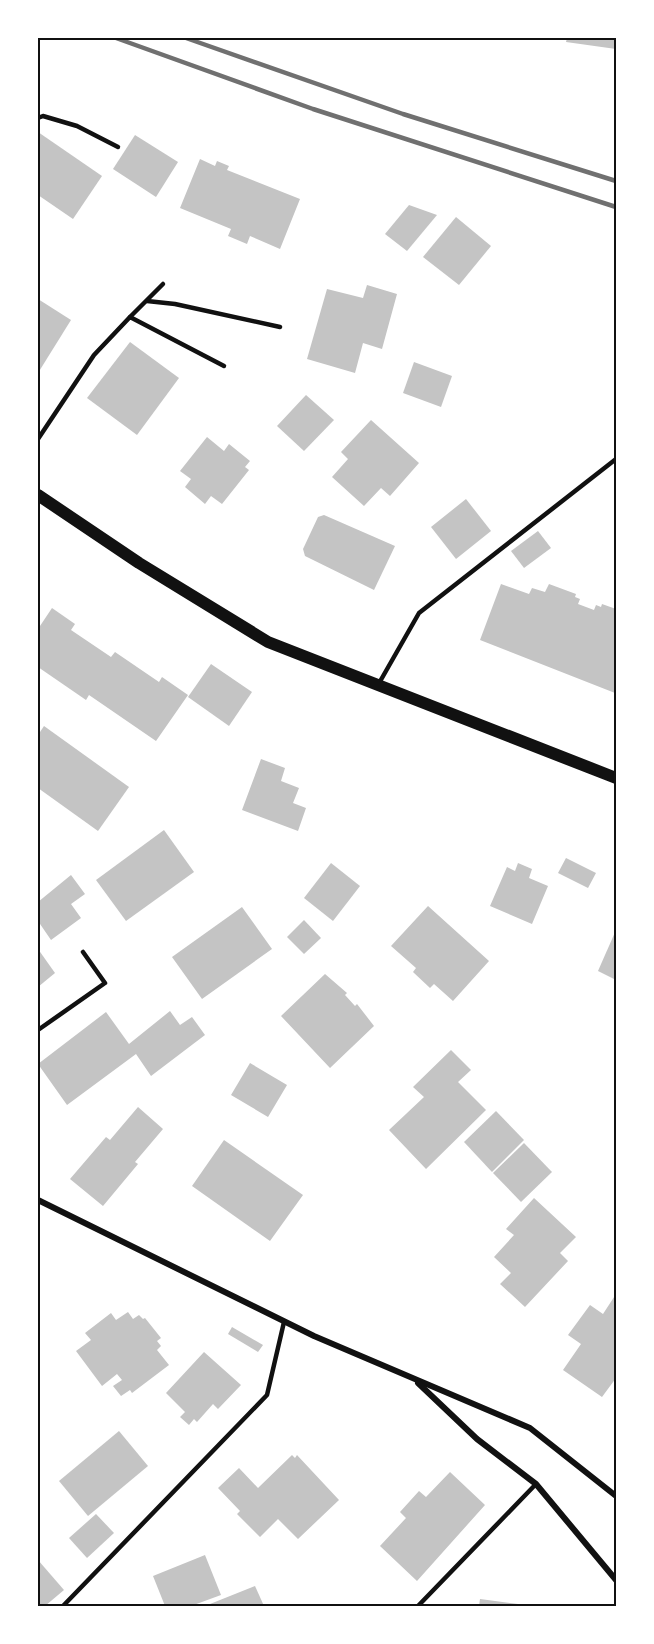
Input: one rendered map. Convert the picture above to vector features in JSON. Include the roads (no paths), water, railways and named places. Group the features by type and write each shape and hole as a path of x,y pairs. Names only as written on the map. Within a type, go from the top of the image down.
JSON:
{"main road":[{"path":"38,495 139,563 268,642 616,778"}],"street":[{"path":"38,1200 284,1322 530,1428 616,1496"},
{"path":"415,1380 477,1439 537,1484 616,1580"}],"lane":[{"path":"38,118 43,116 77,126 118,147"},
{"path":"38,439 94,355 163,284"},
{"path":"147,301 176,304 280,327"},
{"path":"130,318 224,366"},
{"path":"378,685 419,613 616,459"},
{"path":"38,1030 105,983 83,952"},
{"path":"63,1606 267,1395 284,1322"},
{"path":"418,1606 537,1484"}],"railway":[{"path":"116,38 313,109 616,207"},
{"path":"186,38 403,114 616,181"}]}
